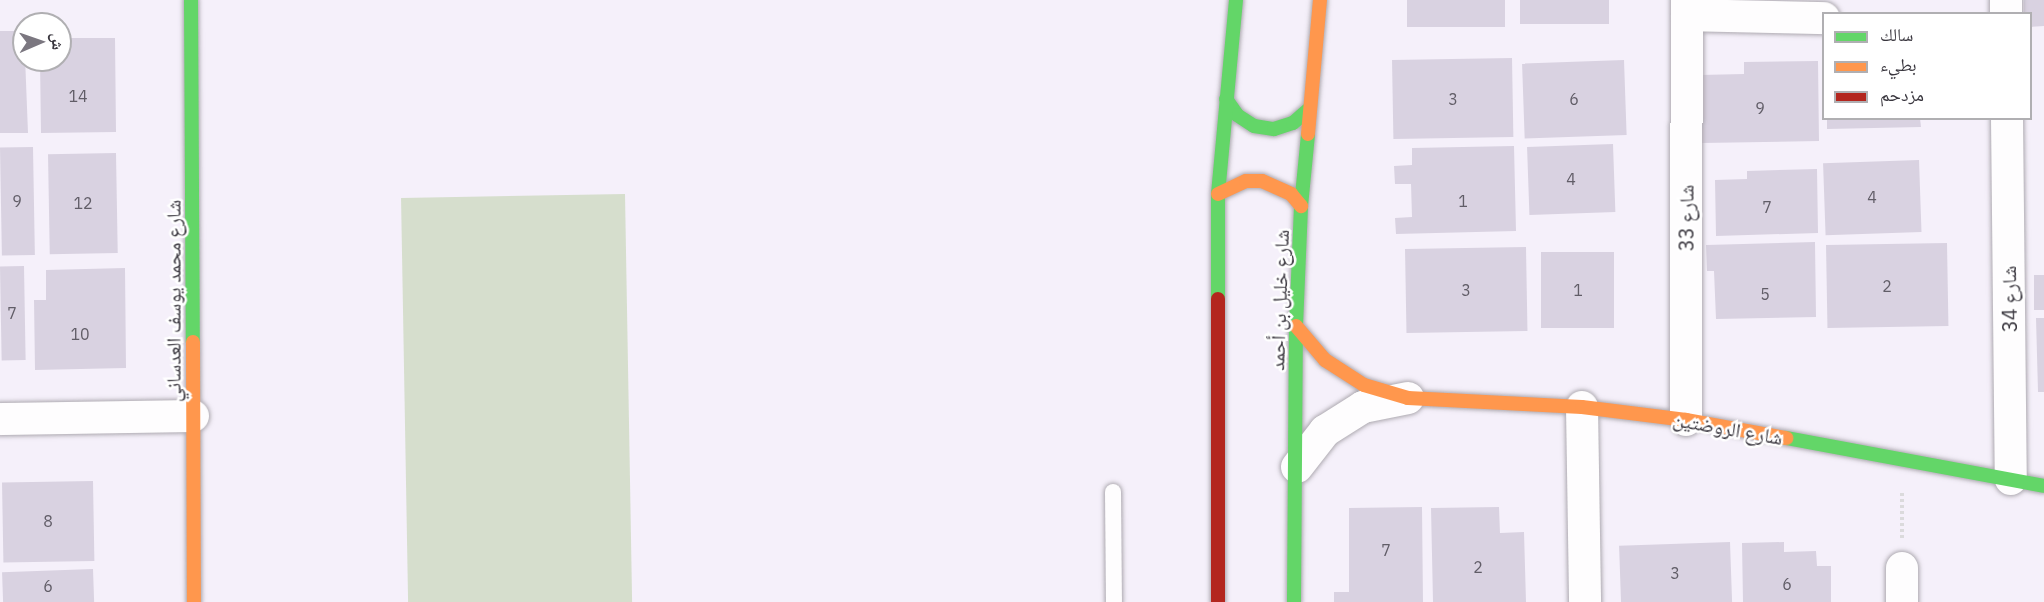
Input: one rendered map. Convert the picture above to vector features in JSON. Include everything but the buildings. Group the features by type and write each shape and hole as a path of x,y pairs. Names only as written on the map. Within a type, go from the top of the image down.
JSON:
{"street":[{"name":"شارع محمد يوسف العدساني","path":"191,0 194,602"},
{"path":"1218,602 1218,194 1236,0"},
{"name":"شارع خليل بن أحمد","path":"1294,602 1297,467 1296,326 1301,206 1320,0"},
{"name":"شارع 33","path":"1686,420 1687,8 1822,18"},
{"path":"1226,99 1237,115 1254,126 1274,129 1293,123 1308,111"},
{"name":"شارع 34","path":"2007,120 2011,480"},
{"path":"1218,194 1246,181 1262,181 1291,194 1301,206"},
{"name":"شارع الروضتين","path":"1296,326 1325,360 1335,367 1364,385 1408,398 1582,407 1686,420 2044,486"},
{"name":"شارع الروضتين","path":"1297,467 1324,431 1363,407 1408,398"},
{"path":"1582,407 1585,602"},
{"path":"0,419 193,416"},
{"path":"1902,568 1902,602"}],"lane":[{"path":"1113,492 1114,602"}],"path":[{"path":"1902,459 1902,568"}],"green space":[{"path":"625,194 632,602 408,602 401,198"}],"traffic: fast":[{"path":"191,0 193,342"},
{"path":"1218,299 1218,194 1236,0"},
{"path":"1226,99 1237,115 1254,126 1274,129 1293,123 1308,110"},
{"path":"1294,602 1296,326 1301,206 1308,134"},
{"path":"1786,438 2044,486"}],"traffic: slow":[{"path":"1308,134 1320,0"},
{"path":"1218,194 1246,181 1262,181 1291,194 1301,206"},
{"path":"1296,326 1325,360 1364,385 1408,398 1582,407 1686,420 1786,438"},
{"path":"193,342 194,602"}],"traffic: jam":[{"path":"1218,299 1218,602"}]}
